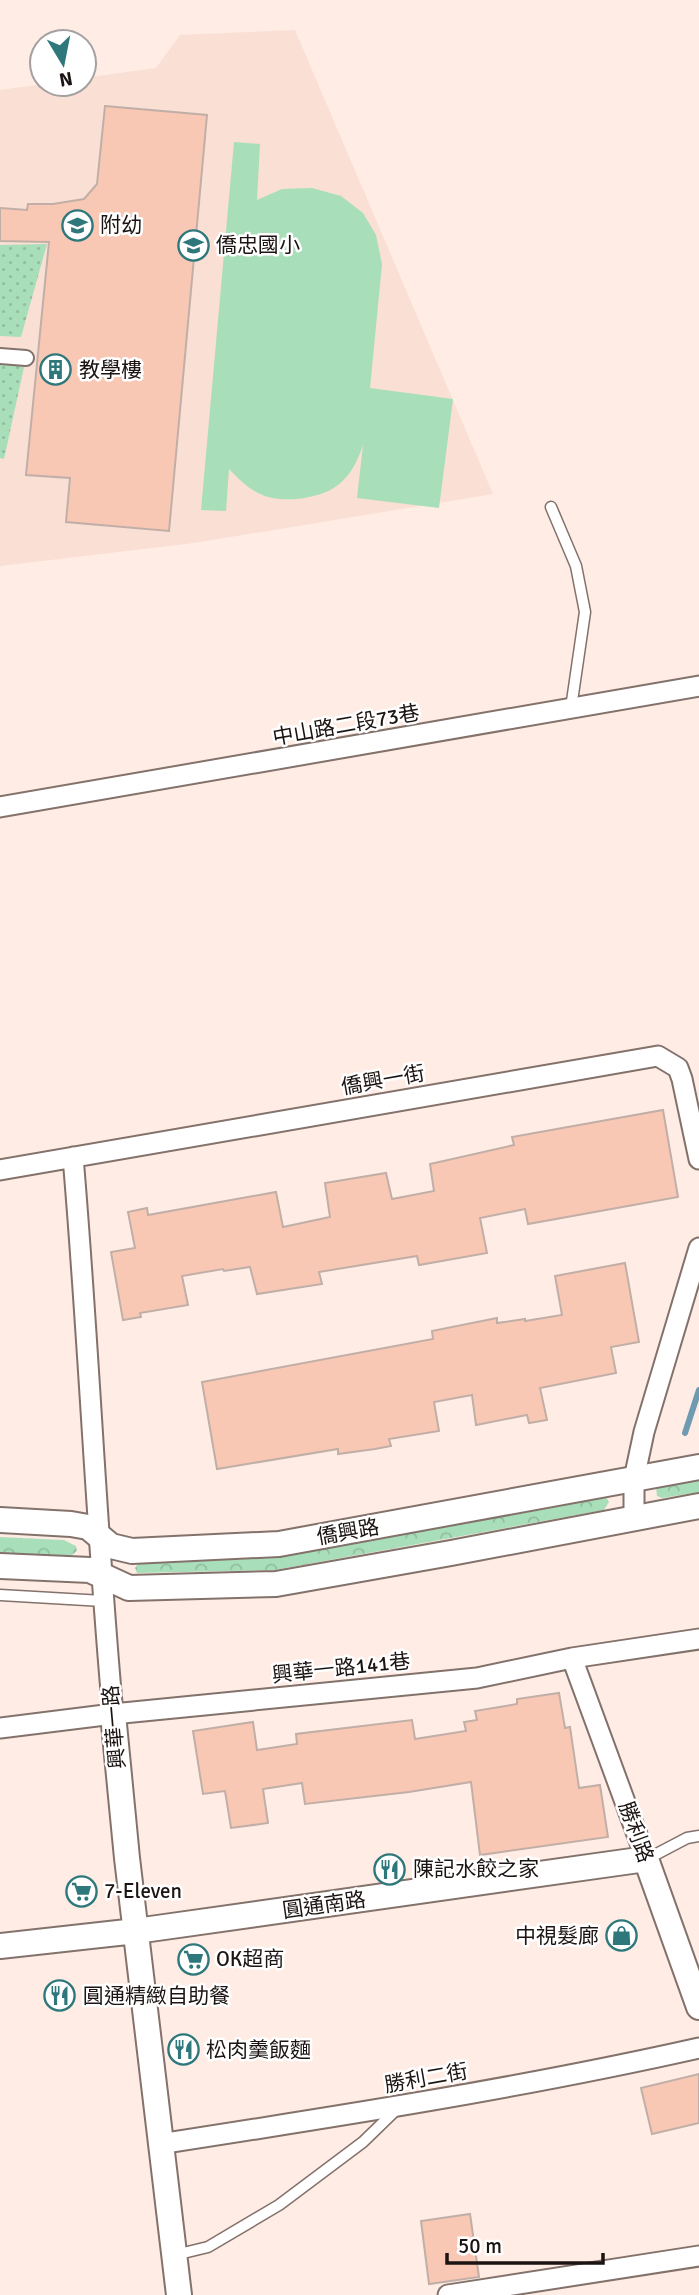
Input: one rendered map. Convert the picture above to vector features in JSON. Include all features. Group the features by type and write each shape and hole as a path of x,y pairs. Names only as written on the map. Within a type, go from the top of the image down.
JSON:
{"street":[{"path":"0,356 26,358"},
{"name":"中山路二段73巷","path":"0,807 699,686"},
{"name":"僑興一街","path":"0,1170 658,1056 678,1068 699,1159"},
{"name":"興華一路","path":"73,1157 113,1714 179,2295"},
{"path":"634,1518 634,1479 644,1432 699,1248"},
{"name":"僑興路","path":"0,1520 88,1527 111,1546 132,1551 268,1546 699,1467"},
{"name":"僑興路","path":"0,1566 90,1570 129,1588 276,1584 699,1506"},
{"name":"興華一路141巷","path":"0,1728 113,1714 477,1678 572,1658 699,1639"},
{"name":"勝利路","path":"572,1658 699,2007"},
{"name":"圓通南路","path":"0,1946 136,1931 646,1859"},
{"name":"勝利二街","path":"160,2144 400,2106 596,2071 699,2048"},
{"path":"448,2295 543,2288 699,2256"}],"lane":[{"path":"551,507 576,566 585,612 571,709"},
{"path":"0,1595 103,1601"},
{"path":"646,1859 699,1836"},
{"path":"174,2255 208,2247 279,2205 363,2141 400,2106"}],"shaded area":[{"name":"僑忠國小","path":"295,30 493,494 194,543 0,566 0,90 28,86 28,98 98,98 98,76 156,68 180,35"}],"green space":[{"path":"234,142 260,144 257,200 282,189 312,188 341,196 363,213 376,235 382,264 370,388 453,399 439,508 357,498 363,445 347,477 331,490 291,499 267,497 250,488 229,469 226,511 201,510"},
{"path":"47,244 21,337 0,336 0,245"},
{"path":"26,358 4,459 0,458 0,359"},
{"path":"699,1478 699,1492 662,1498 657,1496 656,1487"},
{"path":"606,1497 609,1502 604,1510 275,1570 137,1573 135,1568 143,1563 275,1558"},
{"path":"0,1537 64,1540 76,1546 77,1551 64,1556 0,1553"}],"building":[{"path":"105,106 207,115 169,531 66,522 70,478 26,475 49,242 0,241 0,208 27,210 28,204 53,204 84,199 97,184"},
{"path":"663,1110 678,1197 528,1224 525,1209 480,1218 487,1253 419,1265 417,1256 319,1272 322,1284 257,1294 250,1267 182,1276 188,1305 140,1313 141,1317 123,1320 111,1252 135,1248 128,1212 147,1208 148,1215 276,1192 283,1227 330,1217 325,1183 386,1173 392,1199 434,1191 430,1164 514,1145 512,1137"},
{"path":"625,1263 639,1342 611,1347 616,1373 540,1388 547,1420 529,1423 527,1415 476,1425 472,1395 434,1402 439,1431 389,1439 391,1446 338,1454 338,1449 217,1469 202,1382 433,1339 432,1331 497,1318 497,1323 562,1315 555,1276"},
{"path":"559,1693 565,1728 570,1727 579,1788 600,1785 608,1837 480,1855 471,1782 305,1804 302,1783 263,1789 268,1823 231,1828 225,1791 203,1794 193,1731 253,1722 257,1750 297,1744 296,1734 412,1720 415,1739 466,1731 464,1722 477,1720 475,1711 517,1704 517,1699"},
{"path":"699,2074 699,2123 652,2134 641,2088"},
{"path":"470,2214 479,2277 429,2284 421,2221"}],"waterway":[{"path":"685,1433 699,1390"}],"place":[{"name":"附幼","path":"77,225"},
{"name":"僑忠國小","path":"193,245"},
{"name":"教學樓","path":"56,370"},
{"name":"陳記水餃之家","path":"390,1869"},
{"name":"7-Eleven","path":"81,1891"},
{"name":"中視髮廊","path":"622,1936"},
{"name":"OK超商","path":"193,1959"},
{"name":"圓通精緻自助餐","path":"60,1996"},
{"name":"松肉羹飯麵","path":"183,2050"}]}
